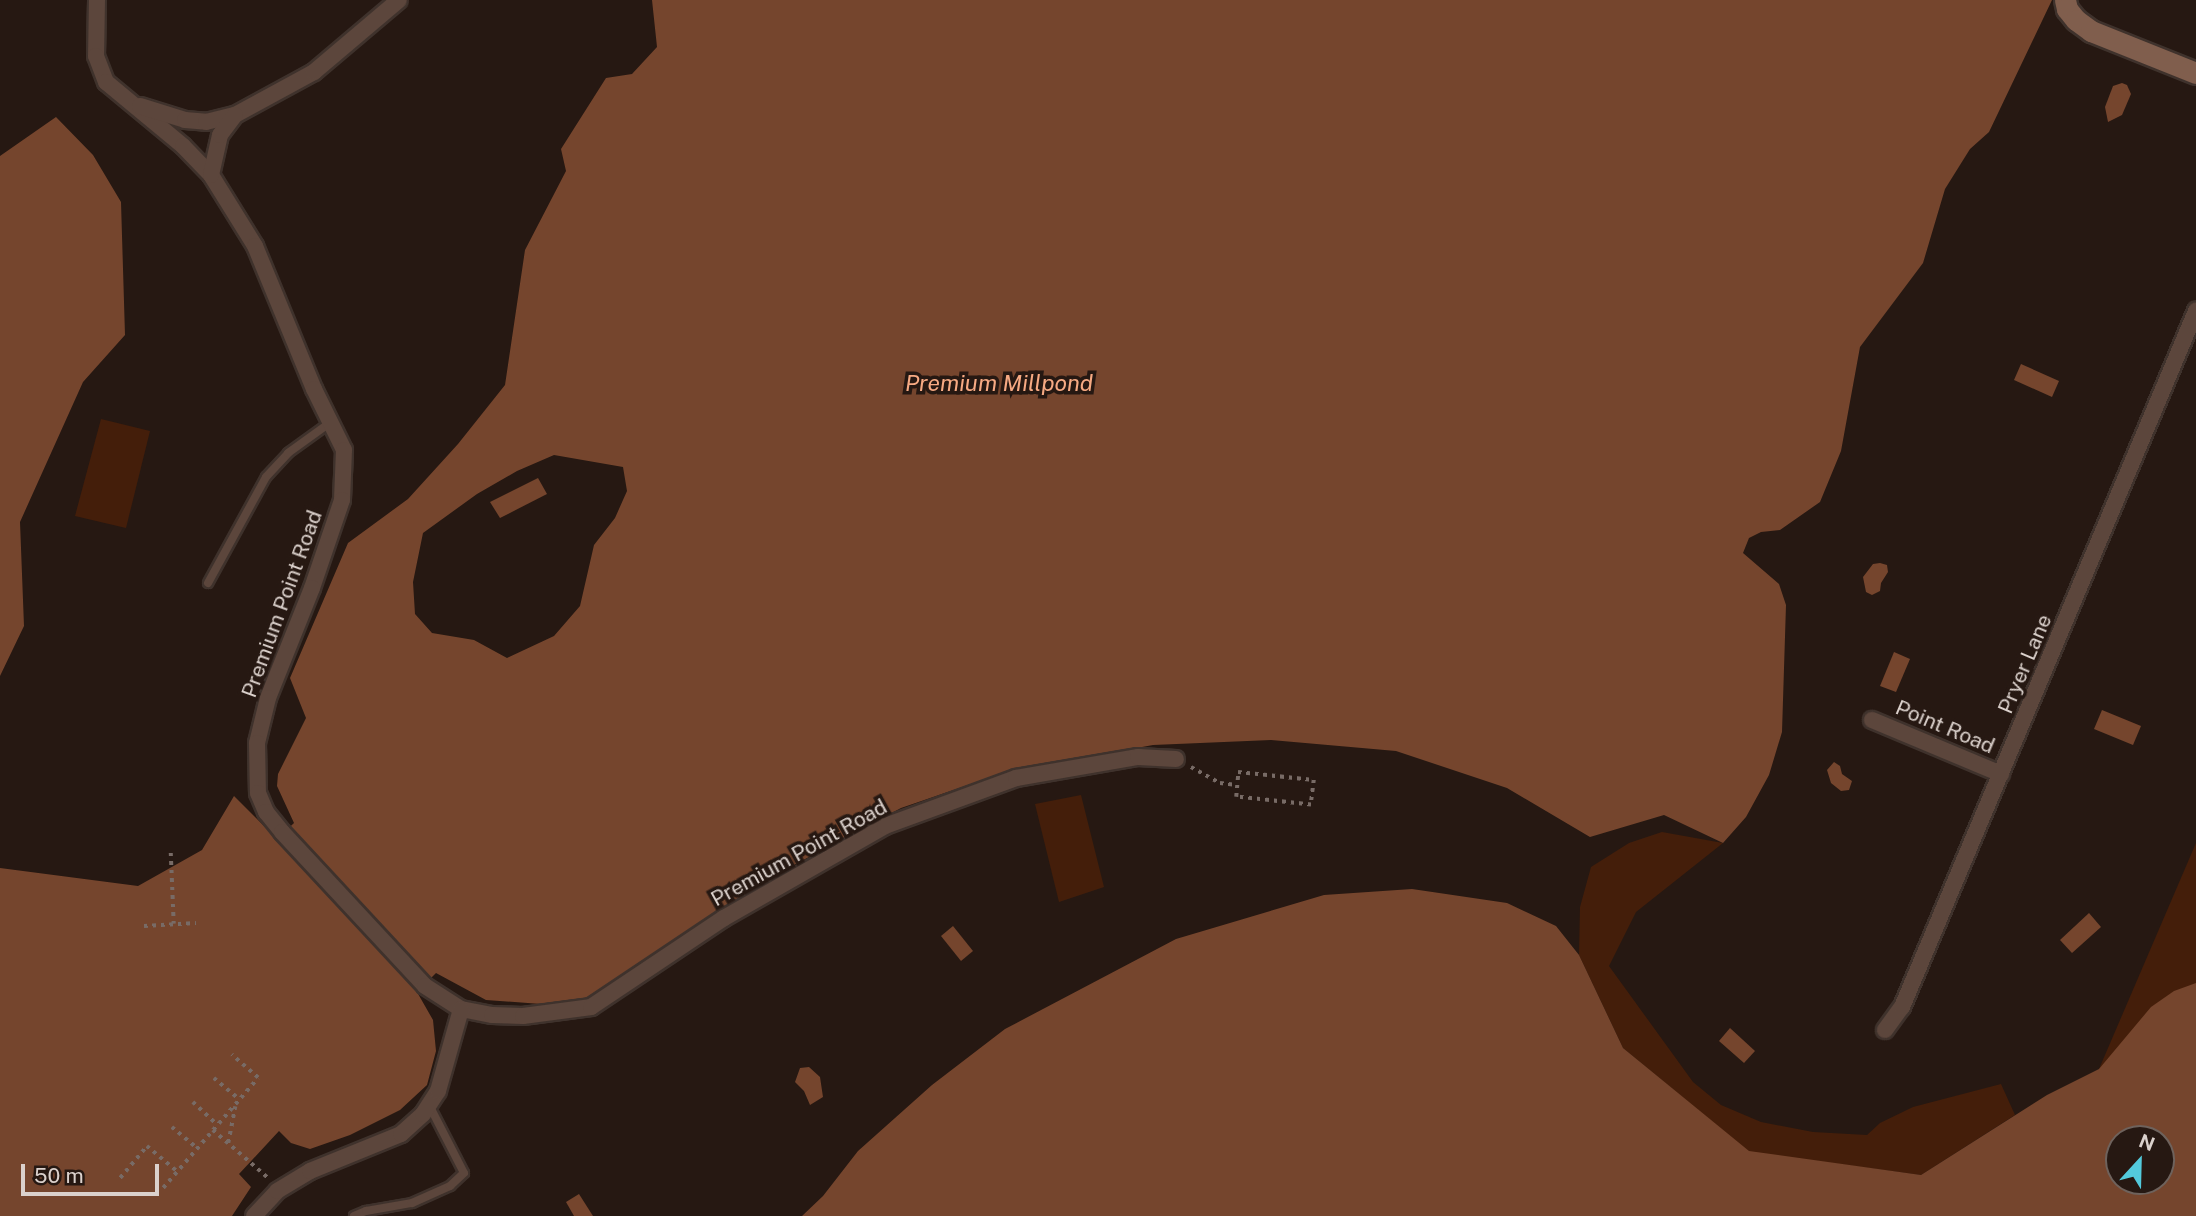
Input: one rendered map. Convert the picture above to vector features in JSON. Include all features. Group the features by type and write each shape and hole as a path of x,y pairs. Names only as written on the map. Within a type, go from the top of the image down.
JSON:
{"street":[{"name":"Premium Point Road","path":"97,0 96,56 106,82 211,175 255,246 314,389 344,450 342,500 312,588 268,698 257,743 258,793 266,812 282,832 425,986 461,1009 523,1016 591,1007 724,918 885,826 1016,778 1138,757 1176,759"},
{"path":"134,104 185,120 206,122 235,115 314,72 399,0"},
{"path":"2065,0 2067,9 2076,20 2091,31 2196,73"},
{"path":"211,175 220,135 235,115"},
{"name":"Pryer Lane","path":"1885,1030 1902,1007 2196,311"},
{"name":"Point Road","path":"1872,720 2001,774"},
{"path":"254,1216 281,1189 310,1171 401,1134 429,1105 438,1091 461,1009"}],"lane":[{"path":"208,583 266,477 288,453 331,422"},
{"path":"354,1216 366,1211 412,1203 450,1186 464,1173 429,1105"}],"path":[{"path":"1176,759 1220,783 1237,785"},
{"path":"1238,772 1314,780 1311,805 1236,797 1237,785 1238,772"},
{"path":"171,853 174,924"},
{"path":"144,926 196,923"},
{"path":"163,1188 258,1078 232,1055"},
{"path":"214,1078 238,1102"},
{"path":"193,1102 218,1124"},
{"path":"228,1143 238,1102"},
{"path":"172,1127 197,1148"},
{"path":"213,1129 281,1189"},
{"path":"120,1178 148,1146 177,1171"}],"shaded area":[{"path":"101,419 150,431 126,528 75,516"},
{"path":"1081,795 1104,887 1059,902 1035,804"},
{"path":"1662,832 1723,843 1636,912 1609,966 1693,1082 1721,1105 1761,1122 1813,1132 1867,1135 1880,1123 1913,1107 2001,1084 2015,1115 1921,1175 1749,1152 1623,1048 1579,955 1580,907 1591,867 1629,843"},
{"path":"2196,843 2196,1040 2099,1069"}],"water":[{"name":"Premium Millpond","path":"652,0 2052,0 1989,132 1970,149 1945,189 1923,263 1860,347 1841,451 1820,502 1780,530 1761,532 1749,538 1743,553 1779,584 1786,605 1782,732 1769,775 1746,817 1723,843 1664,815 1590,837 1507,788 1396,751 1271,740 1153,745 1006,772 901,808 792,866 586,998 541,1004 486,1000 436,973 417,992 433,1020 436,1051 427,1085 400,1110 350,1135 310,1149 291,1143 279,1131 239,1174 251,1187 232,1216 0,1216 0,868 138,886 202,850 234,796 277,839 294,823 277,786 278,774 306,718 290,678 348,543 408,499 458,444 505,385 525,250 566,171 561,149 606,78 632,74 657,47","holes":["554,455 623,467 627,491 615,518 594,545 580,606 554,636 507,658 474,640 432,633 415,614 413,582 423,533 477,494 517,471"]},
{"path":"2122,83 2127,85 2131,94 2122,115 2108,122 2105,107 2113,86"},
{"path":"56,117 93,155 121,202 125,335 83,382 20,522 24,626 0,676 0,156"},
{"path":"2021,364 2059,381 2052,397 2014,380"},
{"path":"538,478 547,494 500,518 490,502"},
{"path":"1873,564 1887,565 1888,572 1881,583 1880,591 1872,595 1866,592 1863,577"},
{"path":"1894,652 1910,659 1896,692 1880,686"},
{"path":"2102,710 2141,726 2133,745 2094,729"},
{"path":"1834,762 1840,766 1842,774 1852,781 1849,790 1841,791 1831,783 1827,770"},
{"path":"1412,889 1507,903 1556,926 1579,955 1623,1048 1749,1151 1921,1175 2047,1095 2099,1069 2151,1007 2174,991 2196,983 2196,1216 802,1216 823,1196 858,1151 932,1085 1005,1029 1176,939 1324,895"},
{"path":"2089,913 2101,927 2072,953 2060,940"},
{"path":"953,926 973,951 961,961 941,936"},
{"path":"1730,1028 1755,1051 1744,1063 1719,1041"},
{"path":"809,1067 820,1077 823,1097 810,1105 804,1091 795,1082 800,1068"},
{"path":"579,1194 593,1216 574,1216 566,1202"}]}
